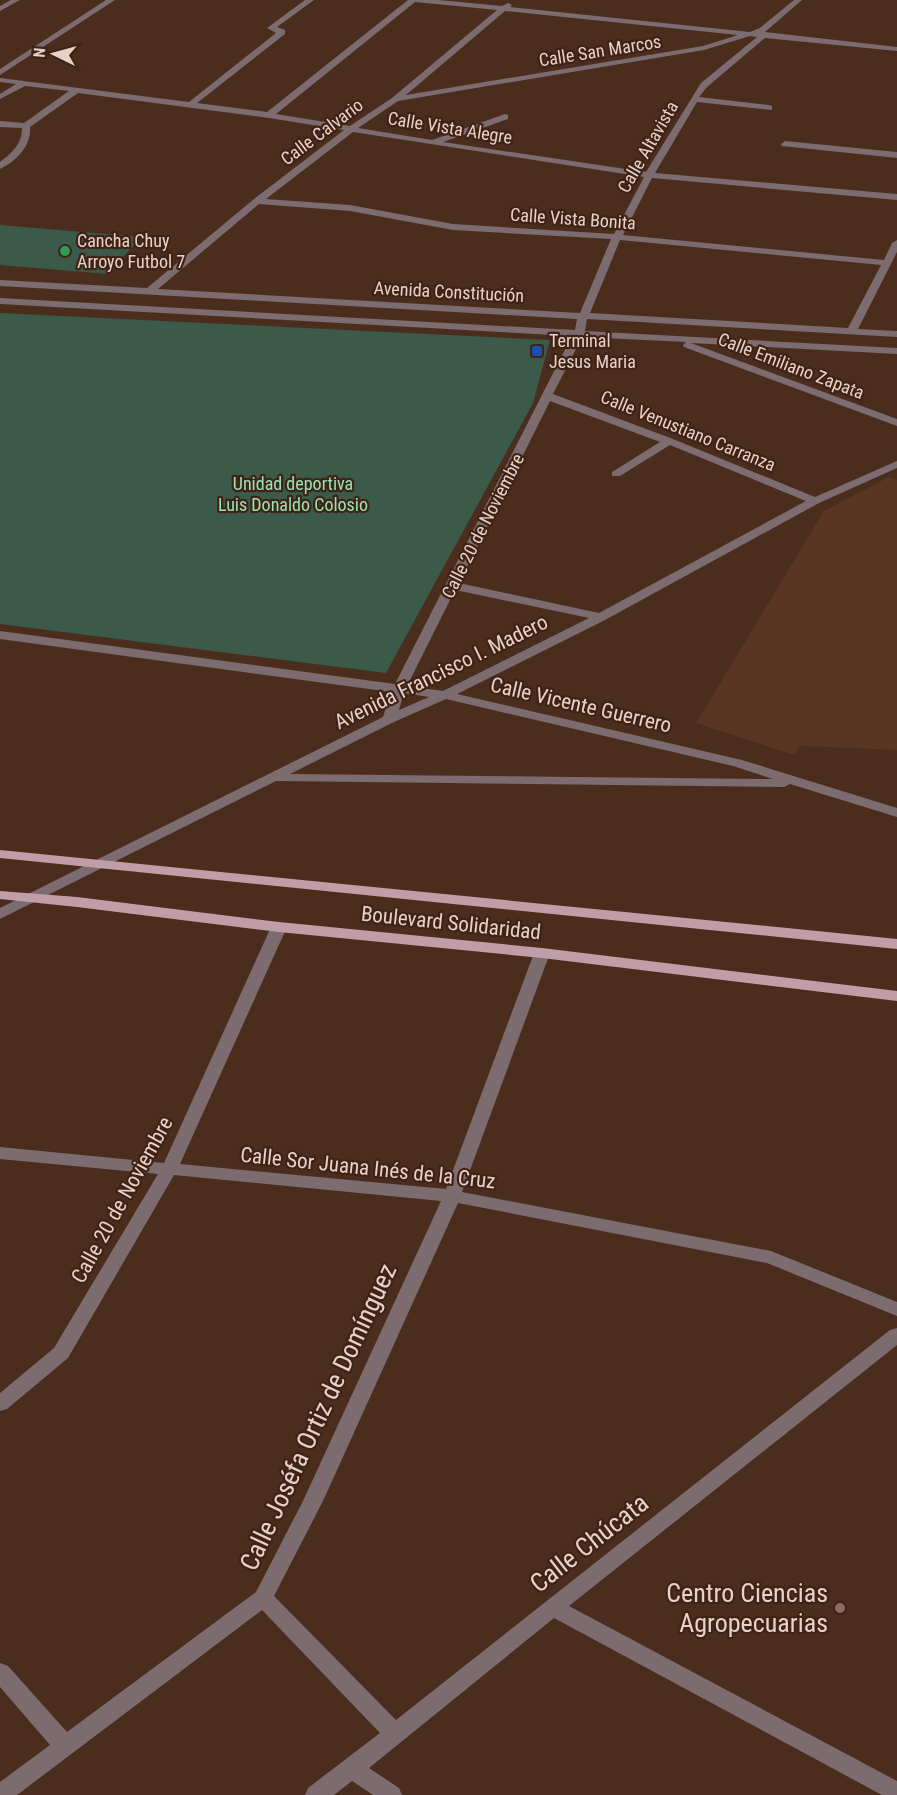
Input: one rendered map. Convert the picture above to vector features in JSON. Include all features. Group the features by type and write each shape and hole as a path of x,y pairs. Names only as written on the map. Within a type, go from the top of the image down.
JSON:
{"main road":[{"name":"Boulevard Solidaridad","path":"0,854 897,944"},
{"name":"Boulevard Solidaridad","path":"0,895 279,927 542,953 897,996"}],"street":[{"path":"0,9 16,0"},
{"path":"0,73 111,0"},
{"path":"190,105 282,32 271,28 310,0"},
{"path":"269,115 412,0"},
{"path":"417,0 897,49"},
{"name":"Calle Calvario","path":"149,292 257,201 352,129 395,100 515,0"},
{"name":"Calle San Marcos","path":"395,100 683,52 771,26 798,0"},
{"name":"Calle Altavista","path":"579,333 617,237 649,175 694,99 704,85 765,34"},
{"name":"Calle Vista Alegre","path":"0,80 269,115 432,143 649,175 897,197"},
{"path":"0,97 24,83"},
{"path":"0,124 26,126 76,90"},
{"path":"694,99 769,108"},
{"path":"432,143 505,117"},
{"path":"0,166 18,153 27,131 26,126"},
{"path":"785,144 897,155"},
{"name":"Calle Vista Bonita","path":"257,201 350,208 453,227 617,237 887,263"},
{"path":"852,331 897,243"},
{"name":"Avenida Constitución","path":"0,283 897,334"},
{"name":"Avenida Constitución","path":"0,301 897,351"},
{"name":"Calle 20 de Noviembre","path":"389,719 399,689 579,333"},
{"name":"Calle Emiliano Zapata","path":"674,339 897,423"},
{"name":"Calle Venustiano Carranza","path":"548,396 669,441 815,501"},
{"path":"616,474 669,441"},
{"name":"Avenida Francisco I. Madero","path":"0,914 276,778 389,719 445,695 601,617 815,501 895,466"},
{"path":"453,586 601,617"},
{"name":"Calle Vicente Guerrero","path":"0,635 445,695 737,763 897,813"},
{"path":"276,778 799,783"},
{"name":"Calle 20 de Noviembre","path":"0,1404 61,1353 169,1170 279,927"},
{"name":"Calle Joséfa Ortiz de Domínguez","path":"0,1795 263,1598 313,1502 452,1196 542,953"},
{"name":"Calle Sor Juana Inés de la Cruz","path":"0,1153 452,1196 771,1257 897,1309"},
{"name":"Calle Chúcata","path":"316,1795 352,1769 552,1607 897,1335"},
{"path":"263,1598 395,1734"},
{"path":"552,1607 897,1792"},
{"path":"0,1672 66,1747"},
{"path":"352,1769 391,1795"}],"shaded area":[{"path":"889,477 897,480 897,750 800,746 794,755 696,723 824,511"}],"green space":[{"name":"Cancha Chuy Arroyo Futbol 7","path":"0,225 141,237 108,274 0,265"},
{"name":"Unidad deportiva Luis Donaldo Colosio","path":"0,313 550,340 533,403 386,673 0,624"}],"place":[{"name":"Cancha Chuy Arroyo Futbol 7","path":"65,251"},
{"name":"Terminal Jesus Maria","path":"537,351"},
{"name":"Centro Ciencias Agropecuarias","path":"840,1608"}]}
